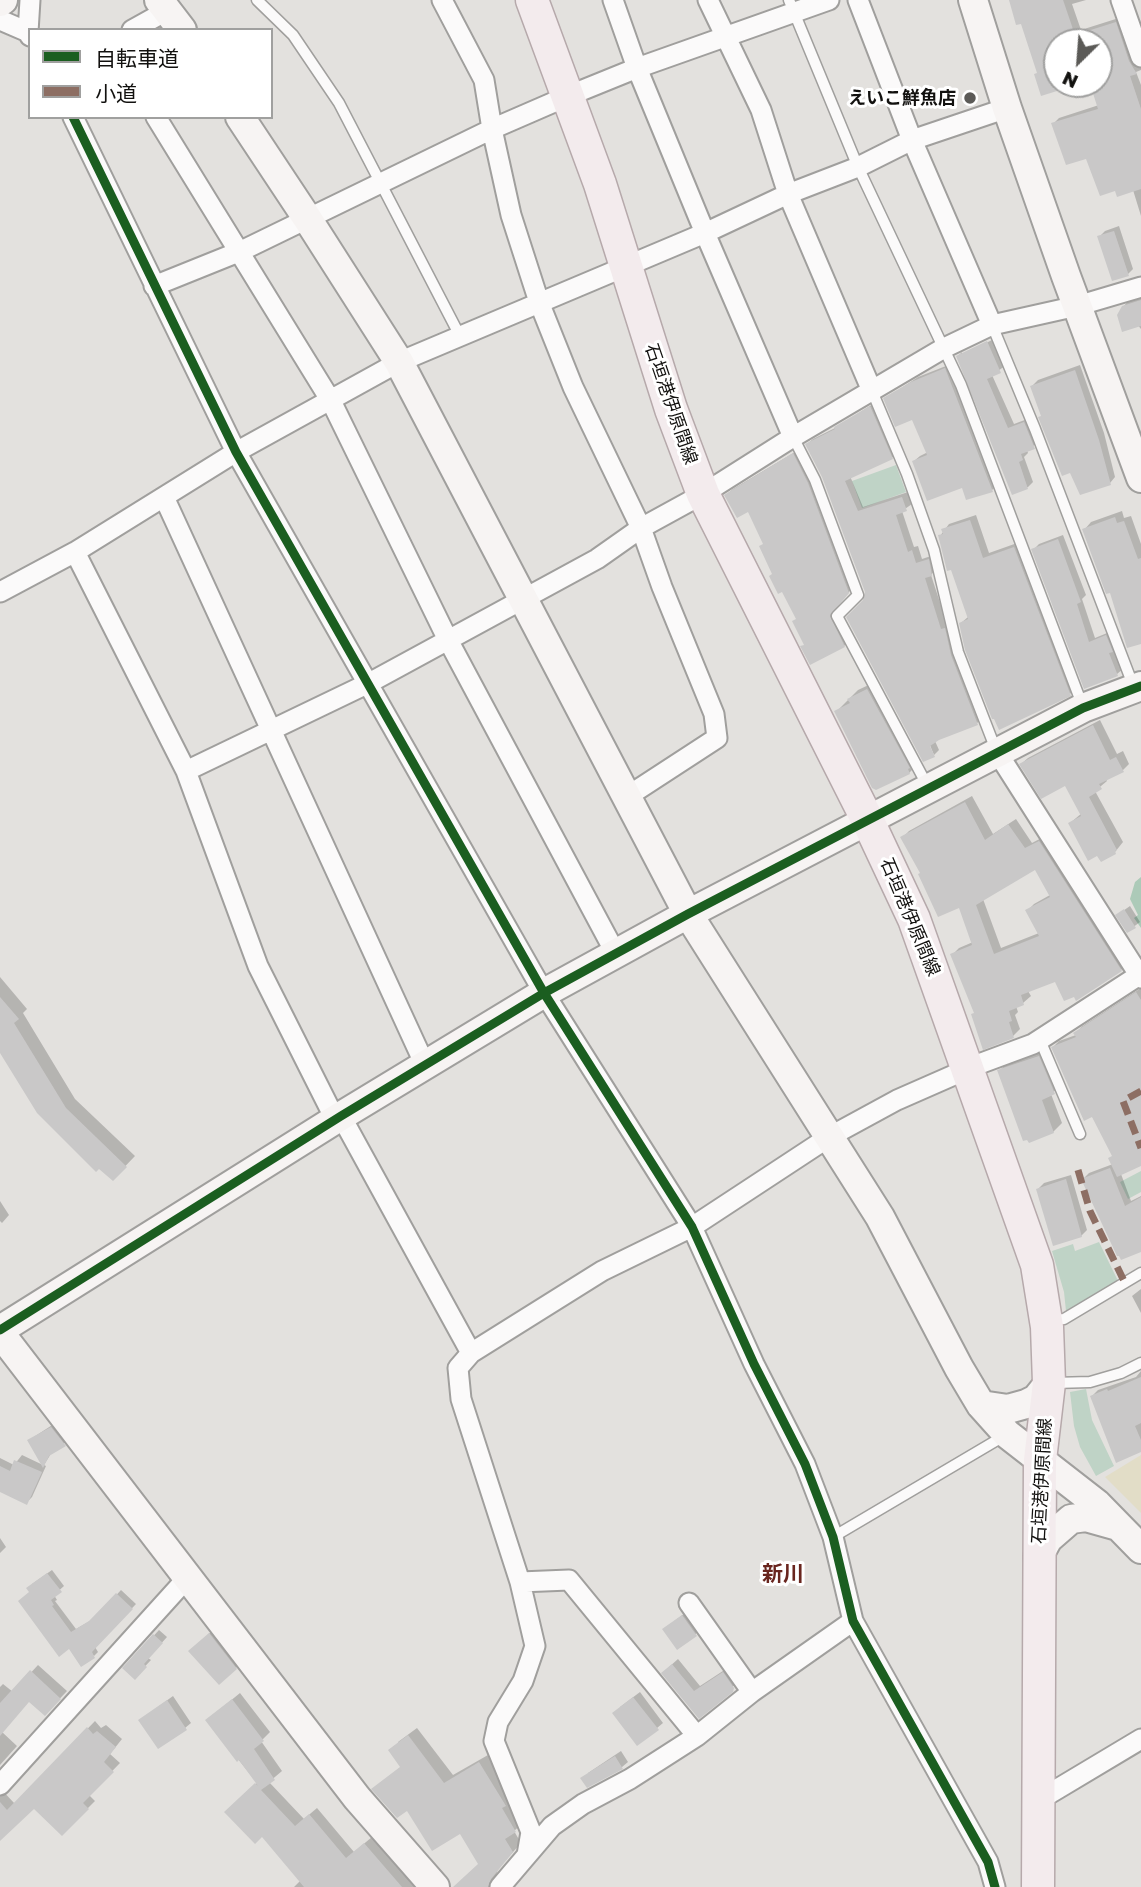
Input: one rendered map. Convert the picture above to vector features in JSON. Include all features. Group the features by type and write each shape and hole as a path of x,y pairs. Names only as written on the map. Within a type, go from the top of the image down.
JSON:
{"main road":[{"name":"石垣港伊原間線","path":"532,0 568,96 626,265 671,409 703,494 868,821 914,919 1037,1265 1045,1320 1049,1383 1040,1460 1038,1887"}],"street":[{"path":"29,28 30,0"},
{"path":"442,0 484,80 492,129 512,215 539,302 573,387 641,528 714,715 717,738 628,796"},
{"path":"613,0 637,68 793,437"},
{"path":"708,0 761,110 788,194 872,391"},
{"path":"154,286 241,251 492,129 568,96 637,68 727,37 792,7 829,0"},
{"path":"858,0 912,140 992,325"},
{"path":"973,0 1007,108 1141,478"},
{"path":"1121,0 1141,57"},
{"path":"136,28 170,13"},
{"path":"0,20 28,34"},
{"path":"0,592 75,552 236,452 399,362 705,233 788,194 858,167 912,140 1007,108"},
{"path":"74,119 236,452 544,993 692,1227 754,1364 806,1464 833,1537 853,1621 988,1862 995,1887"},
{"path":"157,119 331,401 448,640 616,954"},
{"path":"241,119 399,362 688,914 880,1217 981,1405 1007,1434 1097,1504 1141,1549"},
{"path":"186,771 369,683 597,559 641,528 703,494 793,437 944,348 992,325 1077,306 1141,287"},
{"path":"164,497 425,1065"},
{"path":"75,552 186,771 258,966 338,1118 471,1353"},
{"path":"435,1887 357,1798 0,1331 338,1118 544,993 688,914 997,752 1083,708 1138,688"},
{"path":"527,1855 531,1832 494,1741 498,1722 523,1681 535,1646 520,1582 461,1399 458,1368 471,1353 602,1271 692,1227 830,1137 897,1100 1041,1040 1140,976 997,752"},
{"path":"981,1405 1009,1409 1026,1404 1036,1399 1049,1383"},
{"path":"1038,1557 1048,1539 1071,1519 1086,1517 1121,1527"},
{"path":"0,1785 187,1577"},
{"path":"520,1582 569,1580 697,1736"},
{"path":"689,1603 752,1692"},
{"path":"500,1887 552,1826 697,1736 752,1692 853,1621"},
{"path":"1039,1800 1141,1739"}],"lane":[{"path":"257,0 293,35 339,103 461,338"},
{"path":"792,7 858,167 961,385 1083,708"},
{"path":"992,325 1138,688"},
{"path":"872,391 922,514 934,550 958,652 997,752"},
{"path":"793,437 815,480 858,595 837,616 929,789"},
{"path":"1041,1040 1080,1134"},
{"path":"1045,1320 1064,1319 1141,1273"},
{"path":"1049,1383 1090,1382 1121,1373 1141,1363"},
{"path":"833,1537 1007,1434"}],"green space":[{"path":"896,465 906,492 862,508 852,481"},
{"path":"1141,877 1141,928 1134,918 1138,915 1130,899 1135,882"},
{"path":"1141,1171 1141,1192 1128,1199 1120,1182"},
{"path":"1099,1242 1118,1281 1066,1311 1064,1292 1052,1251 1073,1244 1075,1251"},
{"path":"1086,1389 1092,1420 1114,1466 1096,1476 1080,1447 1074,1426 1070,1392"}],"sand":[{"path":"1141,1455 1141,1513 1105,1477"}],"building":[{"path":"1009,0 1063,0 1073,28 1043,28 1043,95 1034,74 1037,73 1021,24 1016,25"},
{"path":"1116,22 1129,61 1137,74 1130,76 1141,109 1141,189 1117,197 1115,191 1100,196 1086,159 1066,165 1051,123 1098,109 1094,98 1113,98 1113,28 1097,28"},
{"path":"1114,231 1129,276 1112,281 1097,236"},
{"path":"1141,300 1141,326 1122,332 1117,315 1122,306"},
{"path":"987,341 1001,373 987,379 1008,428 1024,422 1035,449 1021,454 1023,460 1019,462 1028,489 1012,495 956,356"},
{"path":"945,368 993,492 966,500 962,488 927,501 912,461 927,455 912,420 895,427 883,398 911,382"},
{"path":"1075,370 1111,485 1080,495 1070,473 1062,476 1038,417 1041,416 1030,386"},
{"path":"870,406 893,459 845,481 858,511 902,497 907,511 896,515 908,552 912,550 916,563 929,559 932,576 925,578 941,629 945,628 951,655 978,725 930,746 935,757 923,762 846,617 863,600 865,592 822,477 805,444 835,429 834,427"},
{"path":"793,453 808,483 849,593 830,616 845,647 810,665 792,621 796,619 782,592 778,594 769,576 772,574 759,546 763,544 748,512 737,518 724,495"},
{"path":"1115,517 1117,523 1124,521 1138,559 1141,558 1141,644 1127,648 1110,593 1106,594 1082,529"},
{"path":"970,520 983,558 1014,547 1071,696 999,730 992,719 965,650 959,623 968,619 951,570 947,571 938,535 943,534 941,529"},
{"path":"1058,539 1081,602 1077,604 1089,642 1106,635 1113,652 1109,653 1118,676 1084,689 1031,549"},
{"path":"867,689 910,768 910,774 876,790 872,788 834,711 850,703 847,699"},
{"path":"1093,725 1110,760 1116,757 1124,772 1099,784 1102,789 1089,797 1117,850 1116,854 1101,862 1097,856 1088,861 1068,823 1081,816 1065,786 1041,799 1019,764"},
{"path":"965,802 985,840 1008,824 1025,848 1039,841 1122,971 1076,1001 1074,997 1064,1001 1055,982 1021,995 1024,1005 1009,1011 1014,1038 983,1050 971,1014 974,1013 950,954 972,945 959,908 938,917 918,874 920,873 900,837","holes":["1035,870 1050,897 1025,910 1039,936 994,954 976,905"]},
{"path":"1124,909 1136,928 1127,933 1115,915"},
{"path":"1136,992 1141,1000 1141,1166 1117,1177 1108,1158 1112,1156 1092,1117 1084,1121 1051,1047 1076,1037 1073,1033"},
{"path":"0,997 19,1019 14,1023 66,1108 127,1167 113,1181 99,1169 96,1172 37,1113 0,1053"},
{"path":"1039,1056 1055,1094 1042,1100 1054,1133 1029,1143 1027,1140 1023,1141 997,1070"},
{"path":"1110,1168 1125,1206 1141,1197 1141,1252 1121,1260 1081,1179"},
{"path":"1066,1179 1082,1237 1053,1246 1036,1189"},
{"path":"1141,1377 1141,1423 1135,1426 1141,1440 1141,1452 1116,1463 1090,1396"},
{"path":"51,1427 66,1446 49,1456 43,1468 27,1440"},
{"path":"14,1460 42,1472 27,1505 0,1492 0,1466 10,1471"},
{"path":"47,1573 62,1592 51,1600 54,1605 52,1606 71,1632 89,1621 116,1593 133,1609 92,1652 95,1658 81,1667 69,1649 59,1657 18,1601 29,1592 26,1588"},
{"path":"682,1615 697,1636 677,1650 662,1629"},
{"path":"209,1633 237,1669 219,1685 188,1651"},
{"path":"153,1634 163,1643 144,1664 147,1667 135,1680 122,1668"},
{"path":"672,1664 694,1691 723,1672 734,1688 733,1692 699,1719 661,1673"},
{"path":"30,1670 61,1699 45,1716 29,1702 0,1736 0,1703"},
{"path":"633,1697 659,1730 637,1746 612,1713"},
{"path":"232,1699 264,1741 254,1749 275,1780 261,1790 295,1826 309,1814 346,1858 364,1843 402,1887 304,1887 262,1837 255,1844 224,1812 255,1783 258,1786 205,1720"},
{"path":"167,1700 187,1730 158,1749 138,1720"},
{"path":"87,1727 93,1734 97,1731 116,1747 104,1762 114,1772 83,1803 89,1809 62,1836 34,1809 0,1841 0,1802 7,1810"},
{"path":"408,1735 444,1783 479,1762 506,1806 502,1808 516,1832 505,1839 513,1852 491,1879 488,1887 453,1887 478,1864 460,1834 432,1851 407,1811 397,1818 371,1789 400,1767 388,1750"},
{"path":"615,1756 623,1769 587,1788 580,1778"}],"marked path":[{"path":"1141,1091 1123,1101 1141,1148"},
{"path":"1078,1170 1090,1211 1125,1283"}],"cycle path":[{"path":"74,119 236,452 544,993 692,1227 754,1364 805,1464 833,1537 853,1621 988,1862 995,1887"},
{"path":"0,1330 341,1116 544,993 688,914 1083,708 1141,686"}],"place":[{"name":"えいこ鮮魚店","path":"970,98"}],"district":[{"name":"新川","path":"783,1574"}]}
